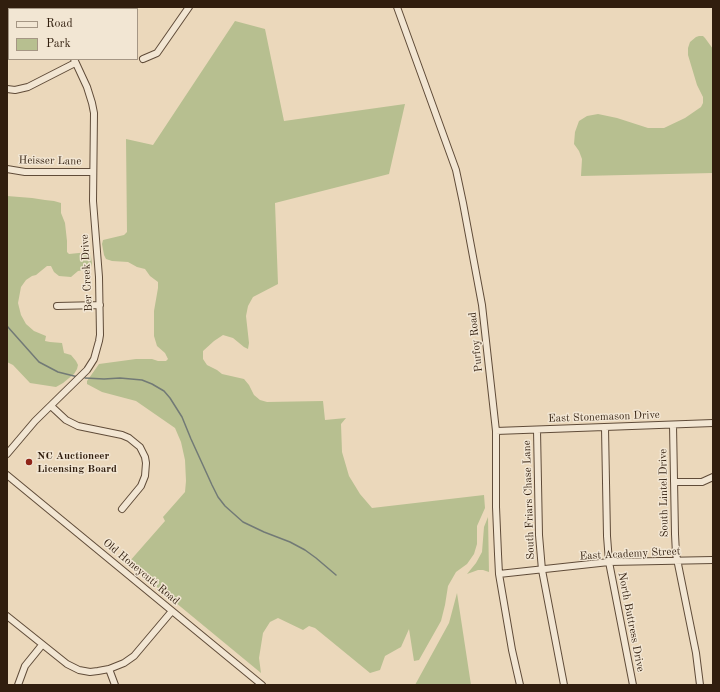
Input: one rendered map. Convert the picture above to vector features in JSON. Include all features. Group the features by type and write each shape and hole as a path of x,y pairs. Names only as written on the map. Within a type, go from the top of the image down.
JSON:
{"street":[{"path":"143,60 157,53 189,7"},
{"name":"Purfoy Road","path":"397,7 451,154 460,188 482,305 496,431 496,508 499,574 512,650 520,685"},
{"path":"7,89 16,90 28,87 74,61"},
{"name":"Ber Creek Drive","path":"7,454 35,422 87,370 94,359 98,347 100,335 100,305 92,172 94,113 87,87 74,61"},
{"name":"Heisser Lane","path":"7,170 25,172 92,172"},
{"path":"57,306 100,305"},
{"path":"51,406 66,420 78,426 122,435 129,438 140,447 145,457 145,476 141,486 122,509"},
{"name":"East Stonemason Drive","path":"496,431 713,423"},
{"name":"South Lintel Drive","path":"672,425 677,561 696,653 700,685"},
{"name":"North Buttress Drive","path":"605,428 607,536 610,562 633,685"},
{"name":"South Friars Chase Lane","path":"537,430 538,535 542,570 564,685"},
{"name":"Old Honeycutt Road","path":"7,475 262,685"},
{"path":"674,482 702,482 713,477"},
{"name":"East Academy Street","path":"499,574 610,562 713,560"},
{"path":"7,616 67,664 79,670 90,672 110,669 124,663 134,656 172,611"},
{"path":"18,685 25,666 42,645"},
{"path":"110,669 115,685"}],"green space":[{"path":"235,21 265,29 284,121 405,104 389,174 275,203 278,284 253,297 248,306 246,316 249,343 248,349 233,338 223,335 203,351 203,359 207,365 222,374 244,379 254,395 260,400 267,402 323,401 325,420 346,418 341,424 342,452 349,476 360,494 372,508 484,495 485,508 477,526 477,544 474,554 467,564 456,572 448,586 441,621 419,660 414,661 409,629 401,647 385,656 380,670 370,673 315,628 309,626 303,630 278,618 270,622 263,633 259,658 261,673 130,565 129,562 165,521 163,517 185,492 185,460 181,442 175,428 136,401 102,392 87,384 87,381 99,364 136,359 166,361 168,359 165,353 157,346 154,336 154,311 158,282 150,276 145,269 128,262 106,259 102,244 103,240 124,235 127,232 126,139 153,145"},
{"path":"699,36 703,36 713,49 713,173 581,176 582,159 574,144 575,132 579,121 587,116 598,114 617,118 648,128 664,128 685,118 701,107 703,97 697,85 688,55 690,42"},
{"path":"7,196 32,198 61,203 61,213 65,223 67,252 69,254 89,252 91,257 91,267 78,271 71,277 59,276 54,272 51,266 47,266 36,275 26,280 21,287 18,303 21,315 26,324 34,331 46,336 45,341 62,343 64,353 71,355 78,365 74,374 56,387 30,383 13,365 7,362"},
{"path":"488,517 489,572 478,570 467,574 476,563 482,552 484,527"},
{"path":"457,593 471,685 415,685 449,623"}],"waterway":[{"path":"7,326 39,362 58,372 78,377"},
{"path":"85,378 120,378 142,380 164,391 182,417 212,485 218,497 225,506 243,522 305,550 336,575"}],"place":[{"name":"NC Auctioneer Licensing Board","path":"29,462"}]}
